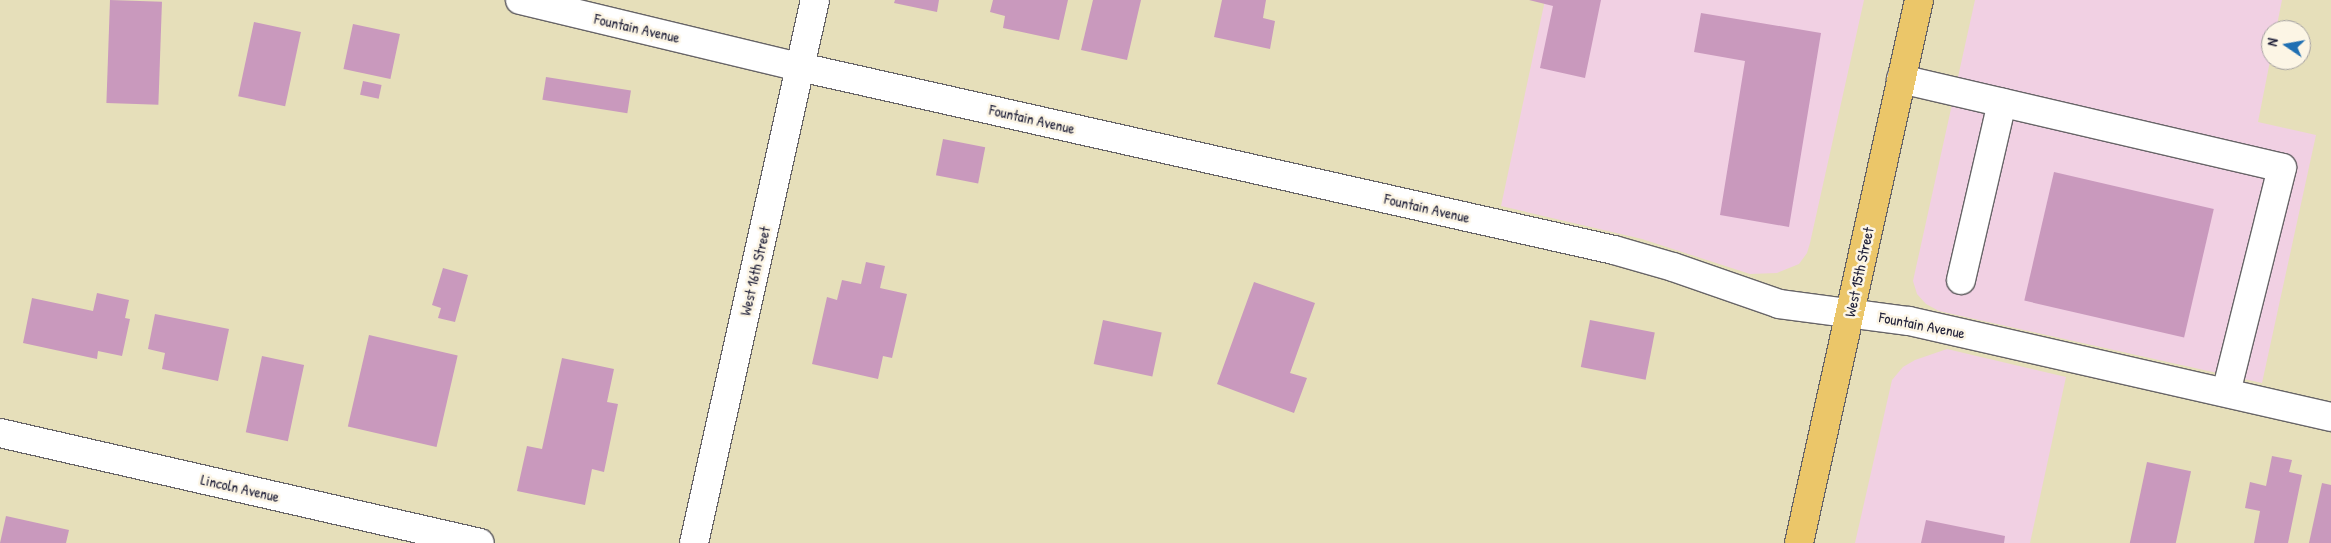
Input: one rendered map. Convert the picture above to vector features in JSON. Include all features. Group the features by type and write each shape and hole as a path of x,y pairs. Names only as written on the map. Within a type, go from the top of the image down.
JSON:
{"highway":[{"name":"West 15th Street","path":"1798,543 1919,0"}],"street":[{"name":"Fountain Avenue","path":"520,0 800,67 1614,250 1673,267 1778,304 1909,321 2226,392 2331,418"},
{"name":"West 16th Street","path":"694,543 815,0"},
{"path":"1901,79 2282,168 2226,392"},
{"path":"1961,280 2002,103"},
{"name":"Lincoln Avenue","path":"0,433 480,543"}],"shaded area":[{"path":"1545,0 1864,0 1810,243 1807,253 1799,264 1777,273 1750,274 1642,239 1501,206"},
{"path":"1975,0 2282,0 2278,20 2261,20 2261,70 2268,70 2258,122 2316,135 2262,383 1939,311 1926,304 1917,294 1913,281"},
{"path":"1947,349 2066,377 2030,543 1855,543 1892,380 1903,367 1915,360"}],"building":[{"path":"110,0 162,2 158,105 106,103"},
{"path":"895,0 939,0 937,12 894,3"},
{"path":"993,0 1068,0 1059,40 1003,28 1005,16 990,12"},
{"path":"1093,0 1141,0 1127,60 1081,50"},
{"path":"1222,0 1266,0 1263,18 1275,21 1270,49 1214,37"},
{"path":"1529,0 1601,0 1585,78 1540,68 1553,6"},
{"path":"1701,13 1821,33 1789,227 1720,215 1745,61 1694,52"},
{"path":"254,22 301,32 285,106 238,96"},
{"path":"353,24 400,34 390,79 343,69"},
{"path":"546,77 631,90 627,113 542,100"},
{"path":"363,81 382,85 379,99 360,95"},
{"path":"943,139 985,147 978,184 936,175"},
{"path":"2054,172 2214,209 2184,338 2024,301"},
{"path":"866,262 885,266 880,288 907,294 892,358 883,356 878,379 812,364 827,297 837,300 842,280 861,284"},
{"path":"443,268 468,275 455,322 438,318 441,308 432,305"},
{"path":"1254,282 1315,303 1290,373 1307,378 1294,413 1217,384"},
{"path":"97,293 129,300 125,318 130,319 122,356 98,351 97,359 23,343 32,298 93,311"},
{"path":"155,314 229,329 218,381 162,369 165,353 148,349"},
{"path":"1103,320 1162,332 1152,376 1094,364"},
{"path":"1590,320 1655,333 1646,380 1581,367"},
{"path":"369,335 458,355 437,447 348,427"},
{"path":"262,356 304,365 288,441 246,432"},
{"path":"562,358 614,369 607,402 618,404 604,472 592,469 585,505 517,491 527,446 542,449"},
{"path":"2272,456 2292,460 2289,472 2302,475 2288,543 2254,543 2260,511 2245,508 2250,482 2266,486"},
{"path":"2147,462 2191,471 2176,543 2130,543"},
{"path":"2322,483 2331,485 2331,543 2309,543"},
{"path":"6,516 69,530 66,543 0,543"},
{"path":"1926,520 2005,536 2004,543 1921,543"}]}
